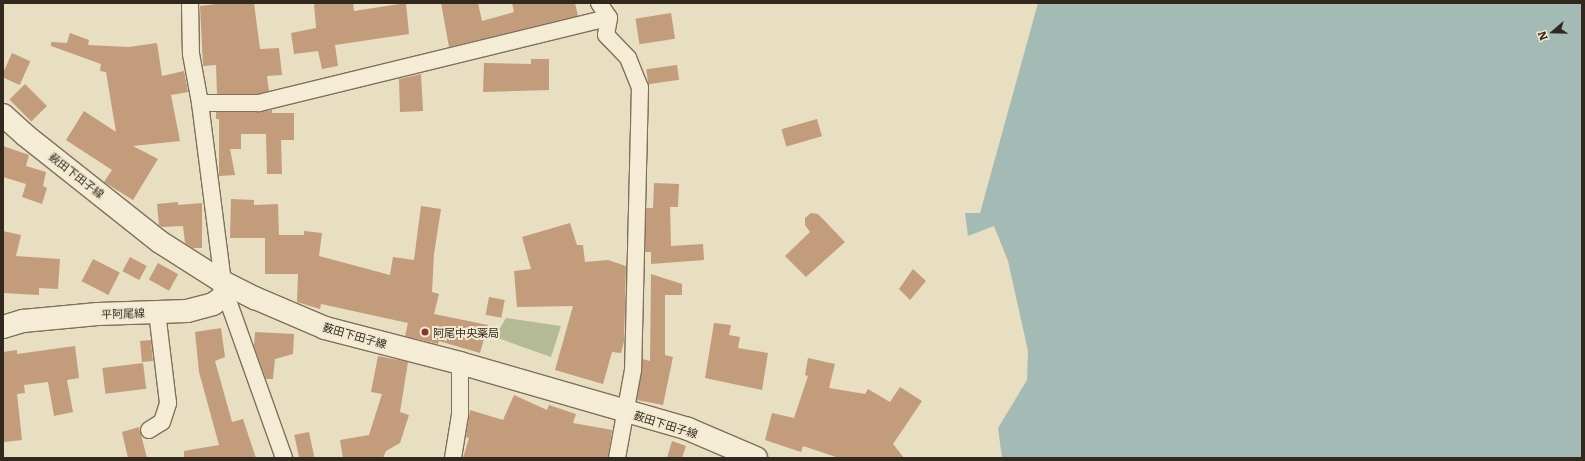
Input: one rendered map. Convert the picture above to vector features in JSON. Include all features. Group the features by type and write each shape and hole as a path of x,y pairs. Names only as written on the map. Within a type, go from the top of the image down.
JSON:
{"main road":[{"name":"薮田下田子線","path":"3,115 25,135 160,242 224,289 325,328 460,363 628,413 688,429 756,458"},
{"name":"平阿尾線","path":"3,327 23,321 75,316 187,311 213,304 224,289"}],"street":[{"path":"190,3 191,54 200,103 224,289 284,458"},
{"path":"599,3 609,18 606,35 628,58 640,87 633,370 628,413 617,458"},
{"path":"200,103 259,103 609,18"},
{"path":"148,430 162,422 168,403 157,312"},
{"path":"453,458 460,415 460,363"}],"green space":[{"path":"506,318 561,326 551,357 495,337"}],"water":[{"path":"1038,3 1582,3 1582,458 1002,458 998,428 1027,380 1028,351 1008,261 994,226 968,236 965,213 980,213"}],"building":[{"path":"225,3 254,3 260,49 279,48 282,75 267,76 269,91 258,94 217,94 216,65 203,66 200,6"},
{"path":"314,3 353,3 354,11 406,3 409,34 335,45 338,66 322,69 318,51 294,54 291,33 316,28"},
{"path":"441,3 478,3 482,21 514,12 512,3 575,3 578,16 449,47"},
{"path":"671,13 675,39 640,44 635,19"},
{"path":"70,33 89,40 88,45 129,47 157,43 162,76 184,71 188,92 171,95 180,141 133,146 158,159 133,200 104,182 112,170 66,140 84,111 116,132 106,72 100,71 101,64 51,46 51,42 67,43"},
{"path":"12,53 30,61 20,85 3,77 3,73"},
{"path":"531,59 549,59 549,90 483,92 484,63 531,64"},
{"path":"677,65 679,80 648,84 646,69"},
{"path":"421,74 423,111 400,112 399,79"},
{"path":"25,84 47,106 31,121 9,100"},
{"path":"272,110 272,113 294,113 294,140 281,140 282,174 267,174 266,134 241,134 241,149 230,149 235,175 219,176 219,119 216,119 216,112 259,112"},
{"path":"817,119 822,136 786,147 781,129"},
{"path":"3,146 29,155 26,166 46,172 43,186 47,188 42,204 22,197 26,184 3,177"},
{"path":"654,183 679,184 678,207 670,207 671,246 703,244 704,260 651,264 651,252 645,252 646,208 653,208"},
{"path":"231,199 254,200 254,205 278,204 279,235 304,235 304,231 322,233 319,256 390,275 393,257 414,260 421,206 441,209 434,254 432,292 439,294 434,314 488,325 480,353 439,341 438,344 405,336 408,323 321,304 320,309 297,302 298,274 265,274 265,238 230,238"},
{"path":"178,202 178,205 202,203 202,248 193,248 185,243 183,226 162,227 159,225 157,204"},
{"path":"811,213 818,214 845,242 806,277 785,256 810,232 805,225 805,218"},
{"path":"570,223 577,245 583,245 585,262 608,260 626,266 624,341 621,353 612,352 603,384 555,370 573,306 517,307 514,271 531,269 522,237"},
{"path":"3,231 21,235 16,256 60,259 58,289 39,288 39,295 3,293"},
{"path":"130,257 147,266 139,280 122,271"},
{"path":"93,259 120,273 108,295 82,281"},
{"path":"158,263 178,274 169,291 149,280"},
{"path":"913,269 926,281 910,300 899,289"},
{"path":"651,274 682,284 682,295 665,295 665,355 673,357 663,405 637,400 643,359 650,361"},
{"path":"489,297 505,300 501,318 486,315"},
{"path":"714,323 731,325 729,335 740,337 738,348 768,353 762,390 705,378"},
{"path":"221,328 225,357 215,361 232,422 243,419 256,458 184,458 184,451 219,445 199,372 195,332"},
{"path":"255,332 294,334 293,354 275,359 273,379 266,379 254,346"},
{"path":"151,340 153,361 142,362 140,341"},
{"path":"75,346 79,378 67,380 73,412 54,416 48,382 24,385 25,393 17,394 22,440 4,442 3,352 17,350 17,354"},
{"path":"378,356 408,362 400,412 409,415 400,443 386,451 383,458 343,458 340,440 369,435 382,394 371,392"},
{"path":"808,358 835,364 829,388 865,394 868,389 890,402 900,387 922,401 893,444 904,458 839,458 803,446 801,452 765,440 772,413 794,418 808,376 805,375"},
{"path":"143,363 146,389 105,394 102,368"},
{"path":"514,395 547,410 549,405 576,414 573,423 612,430 608,458 463,458 469,438 466,437 470,410 503,420"},
{"path":"139,427 147,458 128,458 122,432"},
{"path":"309,432 314,456 299,458 294,435"},
{"path":"672,441 686,446 682,458 667,458"}],"place":[{"name":"阿尾中央薬局","path":"425,332"}]}
